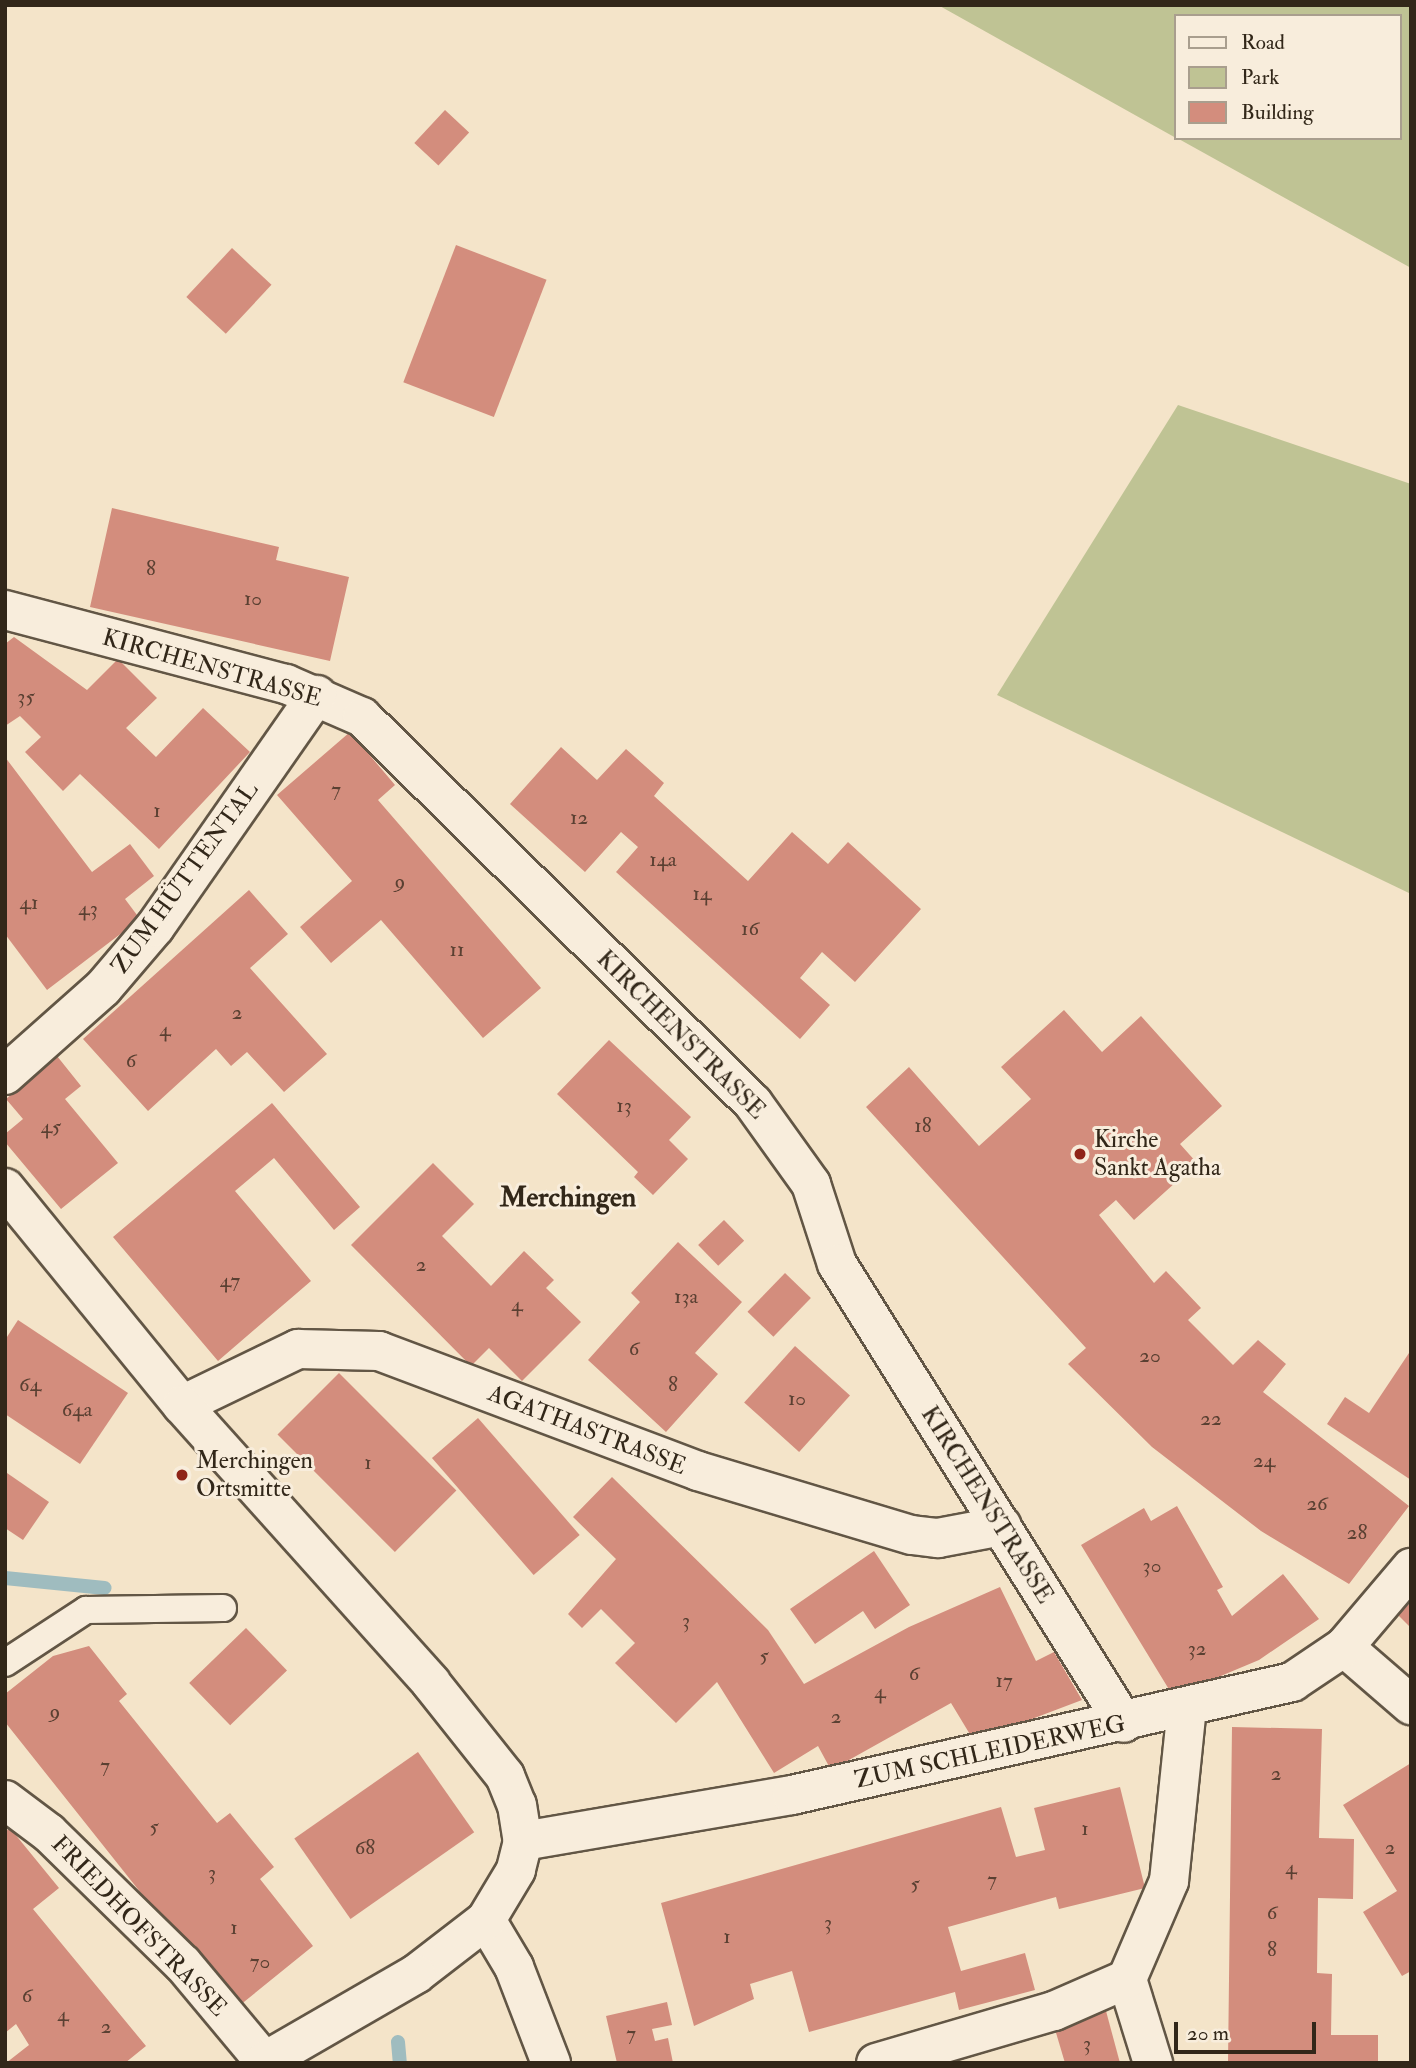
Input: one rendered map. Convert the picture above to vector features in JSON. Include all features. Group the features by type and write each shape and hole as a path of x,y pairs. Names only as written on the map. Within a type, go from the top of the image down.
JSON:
{"street":[{"name":"KIRCHENSTRASSE","path":"5,610 317,695 362,717 753,1103 811,1184 837,1264 1124,1723"},
{"name":"ZUM HÜTTENTAL","path":"5,1075 103,988 155,927 317,695"},
{"path":"5,1188 182,1405 431,1683 505,1776 523,1841 516,1870 486,1920 416,1974 263,2062"},
{"name":"AGATHASTRASSE","path":"182,1405 298,1349 379,1351 698,1471 912,1535 938,1538 1002,1526"},
{"name":"ZUM SCHLEIDERWEG","path":"523,1841 792,1795 1124,1723 1292,1682 1344,1647 1411,1568"},
{"path":"1344,1647 1411,1705"},
{"path":"1153,2063 1127,1979 1168,1881 1187,1708"},
{"name":"FRIEDHOFSTRASSE","path":"5,1800 49,1833 183,1964 263,2062"},
{"path":"486,1920 514,1967 551,2063"},
{"path":"876,2063 1054,2011 1127,1979"}],"lane":[{"path":"5,1663 86,1610 223,1608"}],"green space":[{"path":"938,5 1411,5 1411,268 1181,140 1402,140 1402,14 1174,14 1174,137"},
{"path":"1178,405 1411,484 1411,894 997,695"}],"building":[{"path":"445,110 469,133 438,165 414,143"},
{"path":"456,245 547,280 494,417 403,382"},
{"path":"232,248 271,285 226,334 186,297"},
{"path":"112,508 279,547 276,560 349,577 330,661 90,607"},
{"path":"14,637 87,690 118,659 157,698 126,728 156,757 203,708 250,752 159,849 80,774 63,791 25,752 41,737 20,716 5,726 5,644"},
{"path":"350,732 395,785 378,800 541,988 483,1038 381,920 331,963 300,927 352,881 277,795"},
{"path":"561,747 597,780 626,749 664,783 654,796 748,881 792,832 828,864 848,842 921,909 855,982 822,952 800,978 830,1005 800,1039 616,872 638,847 621,832 585,872 510,804"},
{"path":"5,757 92,872 130,844 154,876 125,899 140,919 47,990 5,934"},
{"path":"249,890 288,934 250,968 327,1054 284,1092 247,1052 231,1066 216,1049 148,1111 83,1039"},
{"path":"1064,1010 1102,1052 1141,1016 1222,1106 1180,1144 1197,1163 1134,1220 1116,1200 1099,1215 1154,1283 1166,1271 1201,1308 1188,1320 1233,1365 1258,1340 1286,1364 1263,1392 1409,1506 1349,1584 1261,1531 1152,1447 1068,1364 1086,1348 866,1107 909,1067 979,1146 1031,1099 1001,1067"},
{"path":"609,1040 691,1117 669,1140 688,1159 653,1195 634,1177 638,1172 557,1094"},
{"path":"57,1056 81,1086 65,1099 118,1163 61,1209 5,1142 5,1134 23,1119 6,1099"},
{"path":"272,1103 360,1207 334,1230 274,1158 235,1191 311,1281 218,1361 113,1237"},
{"path":"433,1163 474,1204 442,1236 491,1286 524,1251 554,1280 546,1288 581,1322 522,1381 489,1348 471,1366 351,1245"},
{"path":"724,1220 744,1241 718,1266 698,1245"},
{"path":"678,1242 742,1302 695,1353 718,1374 666,1432 588,1360 640,1302 631,1293"},
{"path":"785,1273 811,1298 773,1337 747,1312"},
{"path":"18,1320 128,1393 80,1464 5,1414 5,1340"},
{"path":"795,1346 850,1396 799,1452 744,1402"},
{"path":"1411,1350 1411,1480 1327,1424 1345,1397 1369,1413"},
{"path":"339,1373 456,1490 395,1552 277,1435"},
{"path":"478,1418 580,1535 534,1575 432,1458"},
{"path":"7,1473 49,1502 23,1540 5,1528"},
{"path":"612,1477 768,1630 804,1684 909,1627 1000,1587 1036,1661 1054,1652 1082,1700 974,1741 951,1703 831,1770 818,1746 774,1773 717,1682 676,1723 615,1663 635,1643 601,1609 582,1628 568,1614 616,1559 573,1517"},
{"path":"1177,1506 1223,1587 1217,1590 1232,1616 1283,1574 1319,1619 1259,1660 1173,1696 1081,1545 1144,1508 1151,1521"},
{"path":"874,1551 910,1605 875,1629 863,1611 815,1644 790,1609"},
{"path":"1411,1602 1411,1628 1398,1615"},
{"path":"246,1628 287,1670 230,1725 189,1683"},
{"path":"89,1646 127,1694 119,1701 217,1823 230,1813 274,1867 260,1879 313,1946 234,2010 5,1722 5,1694 53,1656"},
{"path":"1232,1727 1322,1729 1319,1838 1354,1839 1353,1899 1318,1898 1317,1973 1332,1974 1331,2035 1378,2035 1378,2063 1228,2063"},
{"path":"418,1752 474,1832 351,1919 294,1839"},
{"path":"1411,1763 1411,1971 1402,1976 1363,1912 1397,1891 1343,1805"},
{"path":"1120,1787 1145,1888 1059,1909 1056,1897 948,1927 961,1971 1025,1953 1035,1990 959,2010 955,1992 809,2032 792,1971 750,1984 754,1999 694,2026 661,1903 1001,1807 1016,1857 1045,1850 1034,1808"},
{"path":"10,1828 59,1888 33,1909 146,2046 125,2063 6,2063 29,2045 16,2024 5,2033 5,1832"},
{"path":"667,2002 672,2025 652,2029 655,2041 668,2038 673,2063 617,2063 606,2016"},
{"path":"1106,2011 1120,2063 1065,2063 1054,2026"}],"waterway":[{"path":"5,1578 105,1588"},
{"path":"398,2042 400,2063"}],"place":[{"name":"Kirche Sankt Agatha","path":"1080,1154"},
{"name":"Merchingen Ortsmitte","path":"182,1475"}],"district":[{"name":"Merchingen","path":"568,1198"}]}
